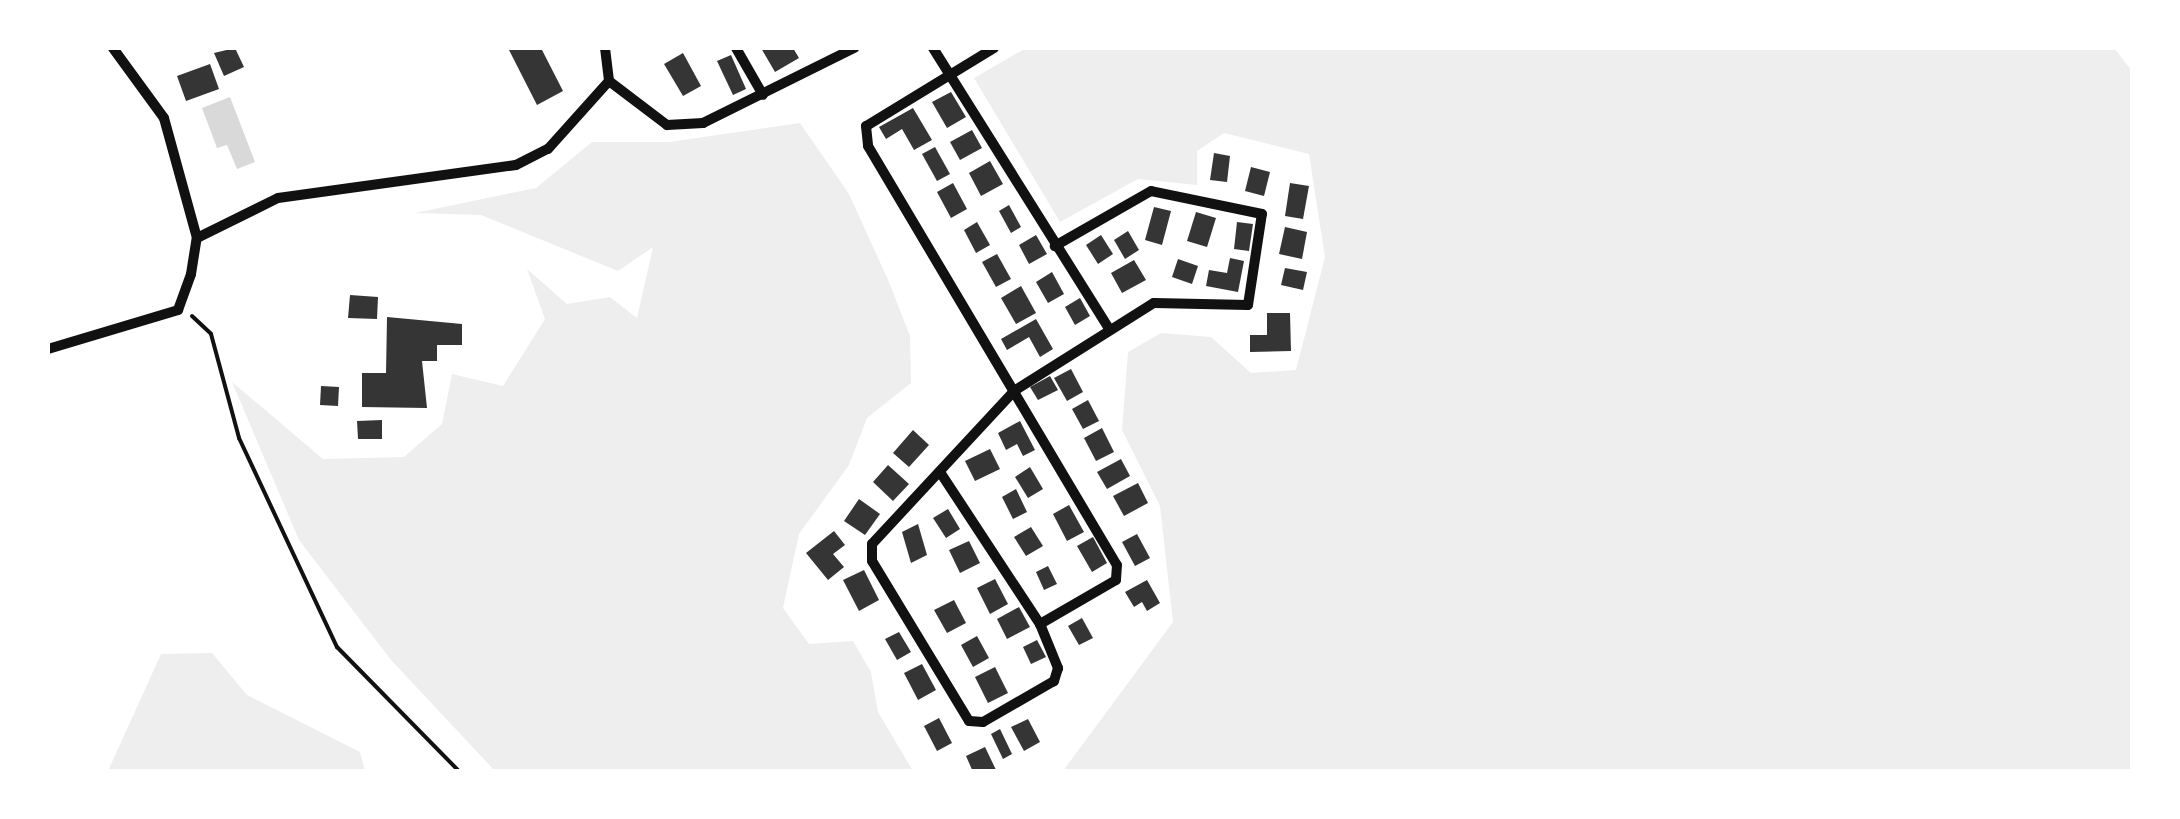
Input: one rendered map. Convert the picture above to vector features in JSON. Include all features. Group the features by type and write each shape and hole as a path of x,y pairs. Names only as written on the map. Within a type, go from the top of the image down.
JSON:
{"street":[{"path":"48,349 178,310 198,238 164,118 113,48"},
{"path":"604,48 610,81 667,125 703,123 854,48"},
{"path":"736,48 763,94"},
{"path":"934,48 1110,330"},
{"path":"994,48 866,126 868,146 1117,565 1116,580 1040,624"},
{"path":"198,238 278,198 516,165 548,149 610,81"},
{"path":"940,472 1040,624 1058,668 1054,682 983,722 969,721 872,561 872,544 1014,390 1154,302 1248,305 1262,214 1152,192 1055,246"}],"path":[{"path":"178,310 208,327 239,438 337,646 460,772"}],"shaded area":[{"path":"1026,48 2114,48 2132,71 2132,771 1063,771 1173,622 1160,506 1122,430 1128,352 1161,333 1211,337 1251,373 1296,370 1325,257 1309,154 1224,133 1197,151 1197,185 1138,179 1060,222 974,78"},
{"path":"230,97 255,162 237,169 227,145 217,148 202,108"},
{"path":"800,123 849,194 889,282 910,336 911,383 867,418 849,465 799,534 783,608 809,644 853,641 871,672 878,712 913,771 495,771 391,660 299,540 232,382 323,459 404,457 442,424 452,374 503,386 545,319 527,269 567,304 610,297 637,318 653,247 618,271 481,215 415,213 536,188 592,142 669,142"},
{"path":"212,653 247,695 360,752 365,771 108,771 161,654"}],"building":[{"path":"235,48 244,67 224,76 214,53"},
{"path":"508,48 541,48 563,91 537,105"},
{"path":"761,48 793,48 799,58 775,72"},
{"path":"683,53 701,86 683,96 664,64"},
{"path":"731,55 746,89 733,95 717,61"},
{"path":"210,64 219,89 186,101 177,76"},
{"path":"951,92 966,117 947,128 932,102"},
{"path":"913,108 932,140 914,150 902,129 886,139 879,127"},
{"path":"972,130 982,148 960,160 950,142"},
{"path":"935,147 950,174 937,181 922,154"},
{"path":"1214,153 1230,156 1227,182 1210,180"},
{"path":"990,161 1003,184 981,196 969,173"},
{"path":"1251,167 1270,172 1264,196 1245,191"},
{"path":"953,183 967,209 951,218 937,192"},
{"path":"1290,183 1309,186 1303,219 1285,216"},
{"path":"1009,205 1021,227 1011,233 999,211"},
{"path":"1154,207 1171,211 1162,245 1145,240"},
{"path":"1196,212 1216,218 1207,247 1187,241"},
{"path":"977,222 990,245 976,253 964,230"},
{"path":"1237,222 1253,224 1249,251 1234,249"},
{"path":"1285,227 1307,232 1302,259 1279,254"},
{"path":"1128,231 1139,250 1125,259 1114,240"},
{"path":"1036,235 1047,254 1029,264 1019,245"},
{"path":"1101,235 1113,254 1098,264 1086,245"},
{"path":"997,254 1011,279 996,287 982,262"},
{"path":"1230,258 1244,261 1238,292 1206,286 1209,270 1227,273"},
{"path":"1178,259 1198,266 1192,284 1172,277"},
{"path":"1134,260 1146,280 1122,293 1111,273"},
{"path":"1285,268 1307,272 1303,290 1281,285"},
{"path":"1052,272 1064,294 1048,303 1036,282"},
{"path":"1021,286 1036,313 1016,324 1001,298"},
{"path":"350,295 378,297 377,319 348,318"},
{"path":"1080,298 1090,316 1075,325 1065,307"},
{"path":"1267,313 1290,313 1291,351 1250,352 1250,335 1267,335"},
{"path":"387,317 462,324 462,345 437,345 437,361 422,361 427,408 362,407 362,373 386,373"},
{"path":"1036,319 1053,349 1040,357 1029,337 1007,350 1001,339"},
{"path":"1071,369 1083,392 1067,401 1054,378"},
{"path":"1050,376 1058,390 1038,400 1030,387"},
{"path":"321,386 339,387 338,406 320,405"},
{"path":"1088,400 1099,421 1083,429 1072,409"},
{"path":"382,420 382,439 358,439 357,421"},
{"path":"1020,421 1035,450 1023,456 1017,444 1006,450 998,433"},
{"path":"1102,428 1114,452 1096,461 1084,438"},
{"path":"913,430 929,445 909,467 893,453"},
{"path":"990,449 1000,469 975,481 965,461"},
{"path":"1121,459 1130,476 1107,489 1097,472"},
{"path":"888,465 909,484 893,501 873,482"},
{"path":"1030,467 1043,489 1028,498 1015,477"},
{"path":"1138,483 1148,503 1124,516 1113,496"},
{"path":"1016,489 1027,512 1013,519 1002,497"},
{"path":"859,499 880,514 865,535 844,521"},
{"path":"1069,505 1084,532 1067,541 1053,514"},
{"path":"948,509 960,529 946,538 933,518"},
{"path":"918,524 927,555 911,563 902,532"},
{"path":"1031,527 1043,546 1026,556 1014,537"},
{"path":"834,531 845,545 833,554 844,567 828,580 806,553"},
{"path":"1137,534 1150,558 1135,566 1122,542"},
{"path":"1093,537 1107,563 1092,572 1077,546"},
{"path":"969,541 980,563 960,573 949,550"},
{"path":"1048,566 1057,584 1044,590 1036,572"},
{"path":"864,570 879,600 859,611 843,580"},
{"path":"995,579 1008,604 990,614 977,588"},
{"path":"1147,580 1160,603 1147,611 1142,602 1134,607 1125,592"},
{"path":"954,600 966,623 947,633 934,610"},
{"path":"1019,607 1030,627 1007,639 997,619"},
{"path":"1082,618 1093,638 1079,645 1068,626"},
{"path":"899,632 911,652 897,660 885,639"},
{"path":"977,636 989,658 973,667 961,645"},
{"path":"1037,640 1046,657 1031,664 1023,647"},
{"path":"922,664 936,690 918,700 904,673"},
{"path":"995,667 1008,693 988,703 975,677"},
{"path":"939,718 952,743 937,751 924,726"},
{"path":"1028,719 1040,742 1024,751 1011,727"},
{"path":"1000,729 1012,754 1003,759 991,734"},
{"path":"985,747 997,772 973,772 966,756"}]}
